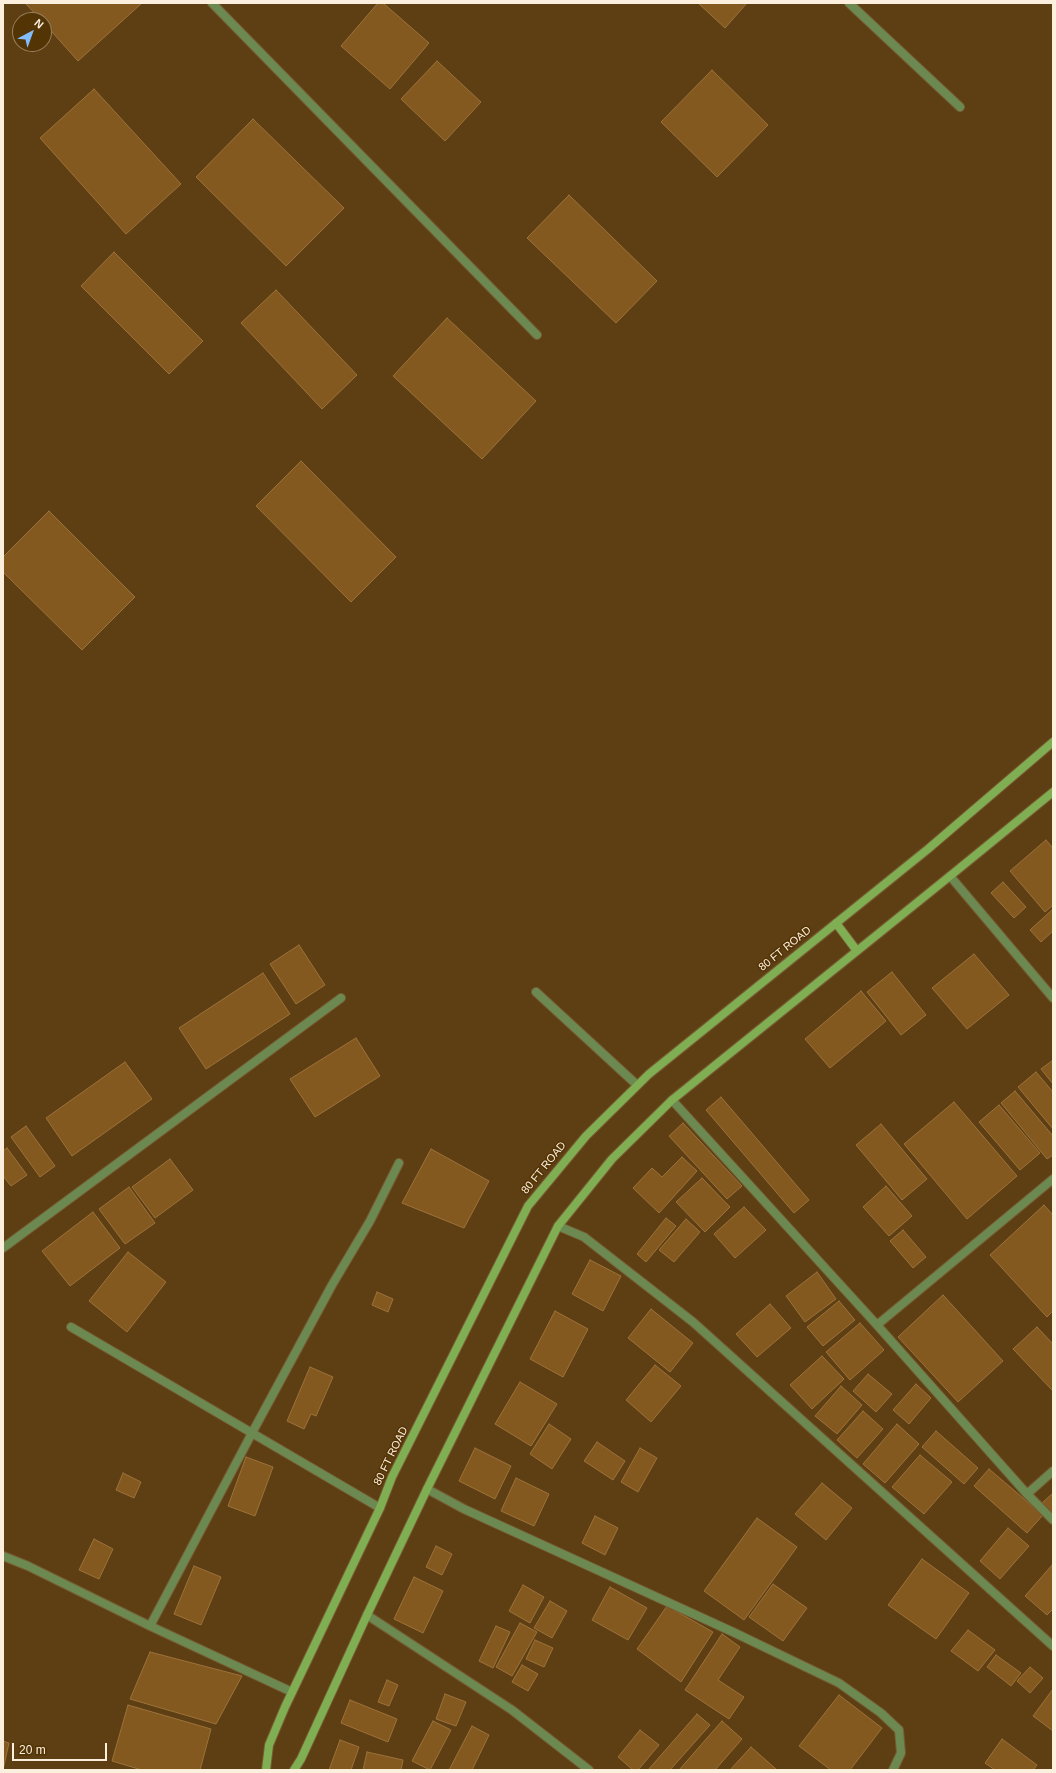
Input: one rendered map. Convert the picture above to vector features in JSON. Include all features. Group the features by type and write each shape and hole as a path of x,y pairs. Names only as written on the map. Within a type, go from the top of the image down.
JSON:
{"street":[{"path":"212,3 537,335"},
{"path":"850,3 960,108"},
{"name":"80 FT ROAD","path":"266,1770 269,1745 292,1692 380,1508 392,1477 528,1206 586,1136 637,1085 928,849 1053,742"},
{"path":"294,1770 301,1759 427,1489 558,1226 612,1159 672,1100 1053,792"},
{"path":"950,876 1053,998"},
{"path":"836,923 857,951"},
{"path":"536,992 637,1085"},
{"path":"3,1248 341,998"},
{"path":"672,1100 877,1325 1027,1494 1053,1520"},
{"path":"150,1626 332,1285 370,1221 399,1163"},
{"path":"877,1325 1053,1179"},
{"path":"558,1226 584,1237 693,1322 1053,1646"},
{"path":"71,1327 380,1508"},
{"path":"1027,1494 1053,1471"},
{"path":"427,1489 464,1509 733,1632 839,1683 882,1714 899,1730 901,1753 893,1770"},
{"path":"3,1556 28,1566 150,1626 292,1692"},
{"path":"367,1615 512,1710 589,1770"}],"building":[{"path":"25,3 142,3 78,61 52,32 52,12 33,12"},
{"path":"378,3 383,3 429,43 390,89 341,46"},
{"path":"698,3 747,3 725,28"},
{"path":"437,61 481,102 445,141 401,99"},
{"path":"712,70 768,125 717,177 661,122"},
{"path":"94,89 181,184 126,234 40,138"},
{"path":"253,119 344,208 286,266 196,177"},
{"path":"569,195 657,281 616,323 527,238"},
{"path":"114,252 203,341 169,374 81,286"},
{"path":"276,290 357,375 322,409 241,323"},
{"path":"447,318 536,401 482,459 393,376"},
{"path":"301,461 396,557 351,602 256,506"},
{"path":"49,511 135,597 82,650 3,572 3,557"},
{"path":"1046,840 1053,848 1053,905 1045,912 1010,871"},
{"path":"1003,882 1026,907 1014,918 991,893"},
{"path":"1053,909 1053,931 1041,942 1030,930"},
{"path":"299,945 325,985 296,1004 270,964"},
{"path":"974,954 1009,995 967,1029 932,988"},
{"path":"892,972 926,1015 901,1035 867,992"},
{"path":"263,973 290,1014 206,1069 179,1028"},
{"path":"861,991 886,1021 830,1068 805,1039"},
{"path":"356,1038 380,1076 315,1117 290,1079"},
{"path":"1053,1060 1053,1084 1041,1069"},
{"path":"125,1062 152,1099 72,1156 46,1118"},
{"path":"1036,1072 1053,1092 1053,1129 1018,1087"},
{"path":"1015,1091 1053,1136 1053,1155 1047,1159 1001,1103"},
{"path":"721,1097 809,1200 794,1213 706,1110"},
{"path":"954,1102 1017,1176 967,1219 904,1144"},
{"path":"999,1105 1040,1153 1020,1170 979,1122"},
{"path":"683,1123 742,1186 727,1199 669,1136"},
{"path":"881,1124 927,1179 902,1200 856,1145"},
{"path":"26,1126 55,1166 40,1177 11,1137"},
{"path":"7,1148 27,1175 11,1186 3,1176 3,1151"},
{"path":"431,1149 489,1181 464,1228 402,1203"},
{"path":"682,1157 697,1171 659,1213 633,1188 652,1168 662,1177"},
{"path":"170,1159 193,1190 155,1218 132,1187"},
{"path":"702,1178 730,1207 705,1232 676,1202"},
{"path":"886,1186 912,1216 889,1236 863,1207"},
{"path":"129,1187 155,1223 125,1244 99,1209"},
{"path":"1044,1205 1053,1215 1053,1311 1047,1317 990,1255"},
{"path":"744,1207 766,1230 735,1258 714,1234"},
{"path":"93,1212 120,1248 70,1286 42,1251"},
{"path":"666,1218 676,1226 646,1262 637,1254"},
{"path":"686,1219 700,1232 674,1262 659,1250"},
{"path":"903,1230 926,1257 913,1268 890,1241"},
{"path":"128,1252 166,1282 127,1332 89,1301"},
{"path":"590,1260 621,1276 603,1311 572,1294"},
{"path":"817,1272 836,1299 805,1322 786,1296"},
{"path":"377,1292 393,1299 388,1312 372,1305"},
{"path":"943,1295 1003,1361 958,1402 898,1337"},
{"path":"839,1301 855,1320 823,1346 807,1327"},
{"path":"770,1304 791,1328 757,1357 736,1334"},
{"path":"651,1309 693,1343 670,1372 628,1338"},
{"path":"555,1311 588,1329 563,1377 530,1359"},
{"path":"860,1323 884,1350 850,1380 826,1352"},
{"path":"1037,1327 1053,1344 1053,1391 1013,1349"},
{"path":"822,1356 844,1379 812,1409 790,1385"},
{"path":"655,1365 681,1386 651,1422 626,1400"},
{"path":"310,1367 333,1377 316,1416 311,1414 304,1429 287,1421"},
{"path":"868,1374 892,1394 876,1412 853,1391"},
{"path":"520,1382 557,1404 531,1446 495,1424"},
{"path":"916,1384 931,1398 909,1424 893,1410"},
{"path":"841,1386 862,1405 837,1434 815,1416"},
{"path":"863,1411 883,1429 857,1458 837,1440"},
{"path":"549,1424 571,1439 552,1469 530,1454"},
{"path":"897,1424 919,1444 885,1483 863,1464"},
{"path":"936,1431 978,1468 964,1484 922,1447"},
{"path":"597,1442 625,1461 613,1480 584,1461"},
{"path":"475,1448 511,1466 495,1499 459,1481"},
{"path":"640,1448 657,1458 638,1492 621,1482"},
{"path":"920,1455 952,1482 924,1514 892,1487"},
{"path":"246,1457 273,1467 255,1516 228,1506"},
{"path":"989,1469 1043,1515 1027,1533 974,1486"},
{"path":"123,1473 141,1482 134,1498 116,1490"},
{"path":"516,1478 549,1494 534,1526 501,1511"},
{"path":"822,1483 852,1508 826,1540 795,1514"},
{"path":"1053,1493 1053,1517 1041,1504"},
{"path":"595,1516 618,1528 605,1555 582,1543"},
{"path":"757,1518 797,1547 744,1620 704,1591"},
{"path":"1008,1528 1029,1546 1000,1579 980,1561"},
{"path":"94,1539 113,1549 99,1579 79,1570"},
{"path":"436,1546 452,1554 442,1575 426,1567"},
{"path":"922,1559 969,1593 936,1639 888,1605"},
{"path":"1053,1564 1053,1609 1047,1615 1025,1596"},
{"path":"194,1566 221,1577 201,1625 174,1614"},
{"path":"414,1577 443,1591 423,1633 394,1619"},
{"path":"773,1584 807,1608 783,1641 749,1617"},
{"path":"523,1585 544,1597 530,1623 509,1611"},
{"path":"610,1587 647,1608 628,1640 592,1620"},
{"path":"550,1601 567,1611 552,1638 534,1628"},
{"path":"667,1606 713,1632 681,1682 637,1649"},
{"path":"520,1623 537,1632 512,1676 496,1667"},
{"path":"496,1626 510,1632 493,1668 479,1661"},
{"path":"968,1630 995,1650 978,1671 951,1651"},
{"path":"722,1634 740,1647 718,1680 744,1697 729,1719 685,1690"},
{"path":"535,1640 553,1648 544,1667 526,1659"},
{"path":"150,1652 242,1676 216,1724 130,1699"},
{"path":"996,1655 1021,1673 1011,1686 987,1667"},
{"path":"522,1665 538,1674 528,1691 512,1682"},
{"path":"1030,1667 1043,1678 1030,1693 1017,1681"},
{"path":"387,1680 398,1685 389,1706 378,1702"},
{"path":"1053,1689 1053,1731 1033,1716"},
{"path":"445,1694 466,1702 456,1726 436,1719"},
{"path":"839,1695 882,1728 850,1770 831,1770 799,1746"},
{"path":"350,1700 397,1719 388,1742 341,1723"},
{"path":"128,1705 211,1729 200,1770 142,1770 112,1761"},
{"path":"697,1714 710,1725 670,1770 648,1770"},
{"path":"433,1721 451,1730 430,1770 412,1761"},
{"path":"722,1721 742,1739 715,1770 679,1770"},
{"path":"472,1726 489,1735 472,1770 449,1770"},
{"path":"640,1730 659,1745 638,1770 633,1770 618,1757"},
{"path":"1002,1739 1037,1765 1033,1770 995,1770 985,1763"},
{"path":"340,1740 359,1747 351,1770 329,1770"},
{"path":"3,1741 9,1743 3,1770"},
{"path":"751,1747 776,1769 730,1770"},
{"path":"367,1752 403,1760 401,1770 363,1770"}]}
